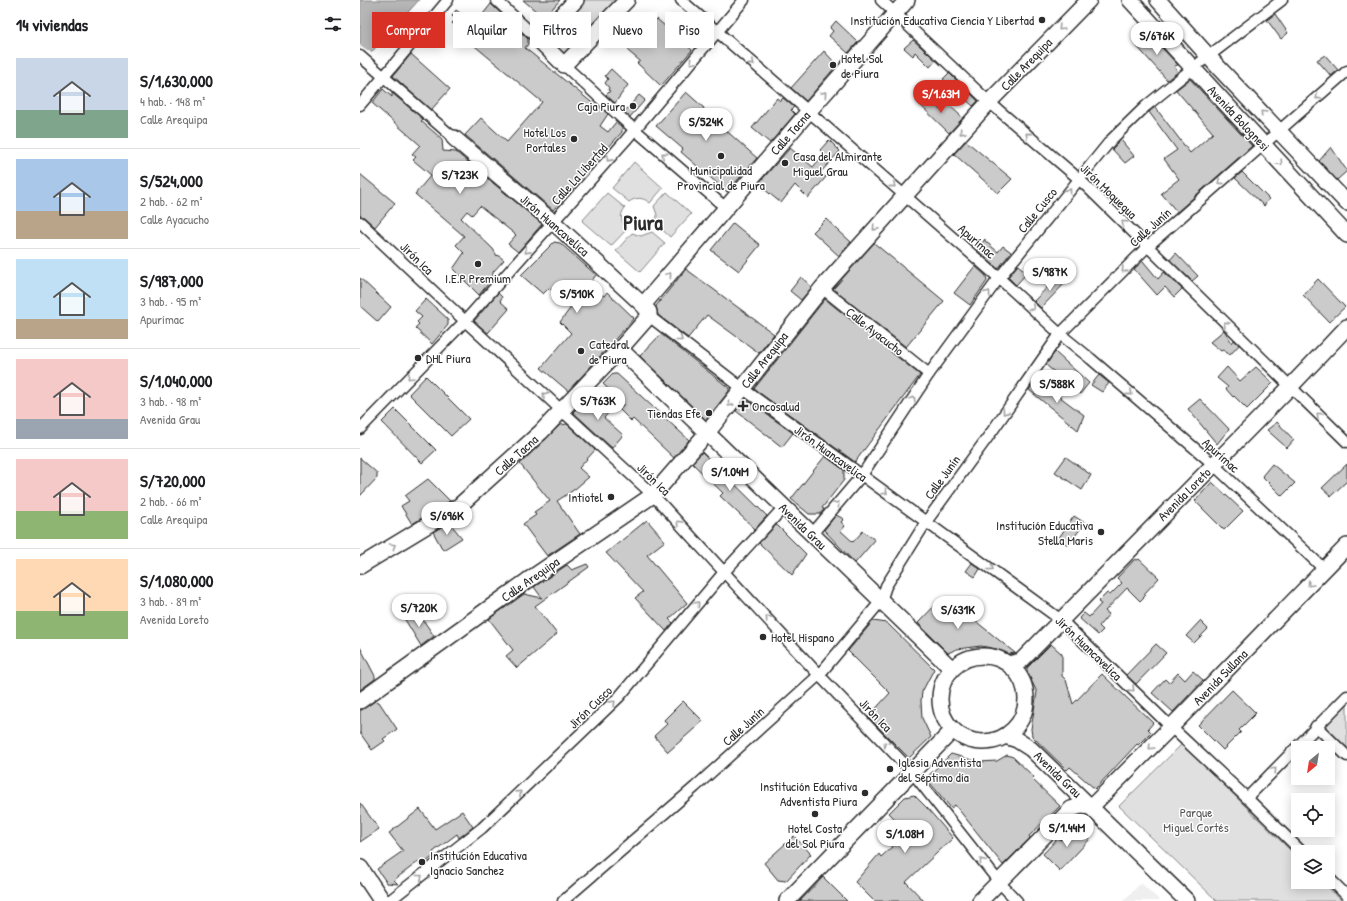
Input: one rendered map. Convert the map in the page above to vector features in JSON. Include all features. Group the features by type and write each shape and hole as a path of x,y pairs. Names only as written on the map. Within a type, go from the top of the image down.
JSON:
{"main road":[{"path":"360,868 382,901"}],"street":[{"path":"360,105 448,0"},
{"path":"496,0 530,32"},
{"path":"565,12 576,0"},
{"path":"564,65 628,0"},
{"name":"Apurímac","path":"681,0 999,278 1060,334 1092,359 1213,464 1324,569"},
{"name":"Calle La Libertad","path":"360,429 465,322 635,130 744,0"},
{"name":"Jirón Moquegua","path":"881,0 989,102 1079,179 1347,442"},
{"name":"Calle Tacna","path":"360,566 459,506 541,432 620,350 646,310 726,208 907,0"},
{"name":"Calle Arequipa","path":"360,701 527,581 653,495 707,433 822,288 989,102 1089,0"},
{"name":"Avenida Bolognesi","path":"1130,0 1347,235"},
{"name":"Avenida Bolognesi","path":"1158,0 1208,56 1347,203"},
{"name":"Calle Cusco","path":"812,534 862,475 929,374 999,278 1111,140 1146,106 1208,56 1282,0"},
{"path":"547,48 635,130 726,208"},
{"name":"Jirón Huancavelica","path":"362,57 553,222 646,310 742,388 1061,620 1295,845"},
{"name":"Calle Junín","path":"563,901 695,788 820,675 881,601 886,586 926,522 1060,334 1148,246 1347,71"},
{"name":"Jirón Ica","path":"360,222 465,322 653,495 912,772 999,882 1017,901"},
{"name":"Calle Ayacucho","path":"822,288 929,374"},
{"name":"Avenida Loreto","path":"1014,662 1061,620 1347,327"},
{"name":"Avenida Grau","path":"620,350 952,669"},
{"name":"Jirón Cusco","path":"389,901 482,828 619,697 725,571 784,507"},
{"name":"Avenida Sullana","path":"1091,806 1171,727 1347,546"},
{"path":"985,656 1014,662 1024,685 1026,704 1024,714 1013,730 1005,736 984,742 972,741 953,730 945,719 940,706 940,693 944,680 952,669 973,657 985,656"},
{"path":"1247,798 1347,696"},
{"name":"Avenida Grau","path":"1019,722 1023,735 1031,749"},
{"path":"1316,726 1347,756"},
{"path":"787,901 953,730"},
{"name":"Avenida Grau","path":"1005,736 1017,740 1031,749 1187,901"},
{"path":"980,901 1071,809 1081,806 1091,806"},
{"path":"1335,884 1347,896"}],"shaded area":[{"path":"360,0 419,0 408,12 372,12 372,48 375,48 360,65"},
{"path":"1141,883 1160,901 1123,901"}],"green space":[{"path":"576,0 627,0 615,12 599,12 599,29 591,37 591,12 565,12"},
{"path":"547,48 580,48 564,65"},
{"path":"634,162 663,188 650,203 640,198 629,202 612,188"},
{"path":"667,192 691,214 670,237 656,224 657,215 654,206"},
{"path":"607,193 625,208 621,216 623,224 627,229 611,246 582,221"},
{"path":"652,232 665,243 640,272 616,251 632,233 641,236"},
{"path":"1347,703 1347,749 1325,725"},
{"name":"Parque Miguel Cortés","path":"1182,744 1291,851 1291,889 1329,889 1342,901 1217,901 1119,806"}],"pier":[{"path":"360,45 373,54 360,67"}],"building":[{"path":"523,0 560,0 549,12 537,12"},
{"path":"491,4 499,12 485,12"},
{"path":"1275,14 1288,33 1281,39 1267,20"},
{"path":"657,19 665,26 665,48 690,48 692,50 661,86 637,63 640,61 628,51 631,48 657,48"},
{"path":"836,21 858,42 848,53 829,36 833,31 830,28"},
{"path":"1146,31 1178,65 1174,66 1178,72 1167,80 1135,44"},
{"path":"522,33 528,39 528,44 525,48 596,106 597,105 608,114 600,126 608,132 616,122 622,127 622,132 553,210 465,135 481,118 507,142 542,102 477,48 522,48"},
{"path":"913,40 936,60 930,67 915,52 913,56 904,48"},
{"path":"824,51 837,65 806,101 791,88"},
{"path":"411,54 450,89 431,110 393,76"},
{"path":"1325,55 1338,70 1331,76 1317,60"},
{"path":"611,69 628,85 615,103 606,95 610,91 605,83 608,79 605,76"},
{"path":"949,73 978,101 973,106 943,79"},
{"path":"1190,79 1252,146 1177,212 1161,193 1179,179 1164,159 1177,150 1149,112 1155,107 1190,153 1213,133 1176,90"},
{"path":"383,89 392,97 392,93 423,119 421,121 442,139 443,151 456,152 542,224 518,252 508,244 516,235 480,206 472,215 467,211 461,218 493,249 497,256 498,255 504,260 493,272 493,278 479,295 453,269 464,253 456,245 464,236 415,194 431,175 413,160 416,157 412,154 420,145 372,103"},
{"name":"Municipalidad Provincial de Piura","path":"686,92 704,108 703,110 757,158 727,192 681,152 683,149 656,126"},
{"path":"924,94 940,110 947,103 963,118 949,133 916,101"},
{"path":"639,95 645,100 630,117 624,112"},
{"path":"777,98 780,101 783,98 794,107 791,110 795,114 770,143 752,128"},
{"path":"829,140 840,151 820,173 826,177 808,198 795,185 781,203 758,184 790,148 813,167 824,154 820,150"},
{"path":"1121,140 1134,156 1125,163 1112,149"},
{"path":"966,141 1012,179 998,193 954,154"},
{"path":"1331,147 1347,171 1337,180 1319,161"},
{"path":"1242,172 1269,199 1264,206 1235,178"},
{"path":"360,174 395,203 375,227 364,217 360,216"},
{"path":"826,219 851,242 839,256 813,232"},
{"path":"733,223 760,245 739,271 711,250"},
{"path":"985,239 985,241 998,252 1003,246 1011,252 998,269 977,250"},
{"path":"554,242 560,243 596,275 588,286 604,296 607,292 634,318 568,391 541,368 571,333 560,322 572,306 549,288 543,294 521,275"},
{"path":"874,243 944,301 906,347 833,289"},
{"path":"1176,253 1198,276 1192,281 1170,260"},
{"path":"1143,261 1158,279 1164,272 1182,289 1174,297 1165,287 1157,295 1134,269"},
{"path":"1018,265 1027,273 1016,285 1008,277"},
{"path":"975,266 986,276 987,281 970,305 954,293"},
{"path":"686,269 774,334 759,353 707,315 688,338 658,315 656,306"},
{"path":"1059,275 1066,282 1041,308 1034,301"},
{"path":"801,277 810,285 811,288 801,300 790,291"},
{"path":"360,278 391,307 378,322 360,306"},
{"path":"1318,279 1345,307 1329,322 1303,295"},
{"path":"498,293 502,297 500,301 509,309 488,333 474,321"},
{"path":"426,299 448,319 448,325 432,344 415,328 419,324 417,322 422,317 415,311"},
{"path":"825,299 920,375 855,462 754,389"},
{"path":"1224,330 1232,343 1234,340 1239,345 1230,355 1223,350 1221,351 1210,342"},
{"path":"661,334 729,388 729,391 706,420 640,356"},
{"path":"1055,352 1089,383 1080,394 1046,365"},
{"path":"1227,367 1240,381 1256,367 1273,383 1247,409 1234,396 1233,397 1226,389 1228,387 1217,378"},
{"path":"613,374 617,374 689,440 674,458 633,419 631,421 619,409 624,404 603,384"},
{"path":"1099,375 1109,383 1102,392 1091,385"},
{"path":"426,376 469,419 451,436 409,394"},
{"path":"1036,379 1084,415 1078,430 1029,390"},
{"path":"590,396 608,413 604,418 623,435 612,448 573,412"},
{"path":"1200,399 1229,429 1217,444 1188,409"},
{"path":"748,401 793,433 782,447 736,411 742,403"},
{"path":"395,409 436,450 422,463 382,422"},
{"path":"1277,422 1294,440 1287,448 1267,430"},
{"path":"567,424 595,450 579,468 589,477 557,501 580,534 547,556 523,524 536,515 534,512 550,501 520,464 560,425"},
{"path":"702,452 767,516 755,529 720,496 723,493 692,463"},
{"path":"825,456 844,470 844,480 822,508 824,509 820,514 809,514 791,499"},
{"path":"1066,457 1091,475 1082,490 1055,472"},
{"path":"360,458 377,473 377,478 360,496"},
{"path":"1272,464 1295,483 1282,496 1262,476"},
{"path":"1347,464 1347,481 1331,496 1322,488"},
{"path":"428,479 450,501 412,524 401,506 409,501 405,496"},
{"path":"1212,482 1243,511 1224,530 1195,501"},
{"path":"836,515 844,519 841,522 845,526 841,531 853,542 863,531 875,540 855,563 824,530"},
{"path":"1074,516 1085,523 1068,545 1058,539"},
{"path":"647,520 665,541 647,555 687,603 669,619 673,623 666,631 635,598 643,592 606,553"},
{"path":"449,522 462,538 443,550 433,532"},
{"path":"776,525 806,554 792,575 759,543"},
{"path":"1135,559 1139,559 1159,578 1144,594 1146,595 1140,601 1127,588 1105,611 1109,614 1099,626 1103,630 1098,635 1079,618 1084,613 1089,617 1101,604 1098,602 1107,593 1110,595 1122,583 1117,578"},
{"path":"972,563 980,569 975,577 966,571"},
{"path":"587,564 589,567 535,606 557,634 517,668 506,656 513,650 489,619 524,594 542,598 534,587 567,565 572,570"},
{"path":"941,599 953,611 957,606 1015,653 1009,654 997,649 981,646 957,649 948,653 918,623"},
{"path":"417,611 434,636 421,646 404,618"},
{"path":"873,621 887,623 934,669 922,692 921,701 922,718 931,737 909,758 868,717 890,693 848,651"},
{"path":"1200,621 1208,629 1194,643 1186,636"},
{"path":"1051,644 1062,654 1062,676 1066,680 1073,704 1102,674 1153,723 1148,729 1151,732 1138,745 1137,744 1095,789 1070,767 1067,770 1032,736 1031,729 1037,692 1027,672 1027,668"},
{"path":"1156,644 1166,653 1136,684 1126,675"},
{"path":"360,647 375,676 375,679 360,690"},
{"path":"1193,671 1203,680 1173,712 1152,693 1165,679 1169,683 1178,673 1185,680"},
{"path":"1232,690 1256,713 1239,730 1241,732 1223,750 1198,725"},
{"path":"375,701 379,702 397,729 383,739 385,741 372,750 360,733 360,711"},
{"path":"683,701 703,721 668,752 654,736 667,724 664,720"},
{"path":"951,754 979,762 997,761 1007,755 1013,757 1034,777 1032,779 1060,806 1029,836 1030,838 1003,865 955,805 951,808 926,778"},
{"path":"914,795 953,838 906,882 924,901 874,901 855,882 879,854 881,857 908,832 889,813 905,797"},
{"path":"360,803 379,829 360,842"},
{"path":"420,809 435,829 462,811 473,827 459,838 457,834 433,852 435,855 421,866 418,862 394,880 398,884 387,883 377,869 403,851 389,833"},
{"path":"1077,824 1090,839 1060,871 1043,854 1058,838 1061,840"},
{"path":"794,836 811,854 786,881 778,880 764,863"},
{"path":"823,877 847,901 800,901"}],"place":[{"name":"Institución Educativa Ciencia Y Libertad","path":"1042,20"},
{"name":"Hotel Sol de Piura","path":"833,65"},
{"name":"Caja Piura","path":"633,106"},
{"name":"Hotel Los Portales","path":"574,139"},
{"name":"Municipalidad Provincial de Piura","path":"721,156"},
{"name":"Casa del Almirante Miguel Grau","path":"785,163"},
{"name":"I.E.P Premium","path":"478,264"},
{"name":"Catedral de Piura","path":"581,351"},
{"name":"DHL Piura","path":"418,358"},
{"name":"Oncosalud","path":"743,406"},
{"name":"Tiendas Efe","path":"709,413"},
{"name":"Intiotel","path":"611,497"},
{"name":"Institución Educativa Stella Maris","path":"1101,532"},
{"name":"Hotel Hispano","path":"763,637"},
{"name":"Iglesia Adventista del Séptimo día","path":"890,769"},
{"name":"Institución Educativa Adventista Piura","path":"865,793"},
{"name":"Hotel Costa del Sol Piura","path":"815,814"},
{"name":"Institución Educativa Ignacio Sanchez","path":"422,862"}],"district":[{"name":"Piura","path":"643,222"}]}
